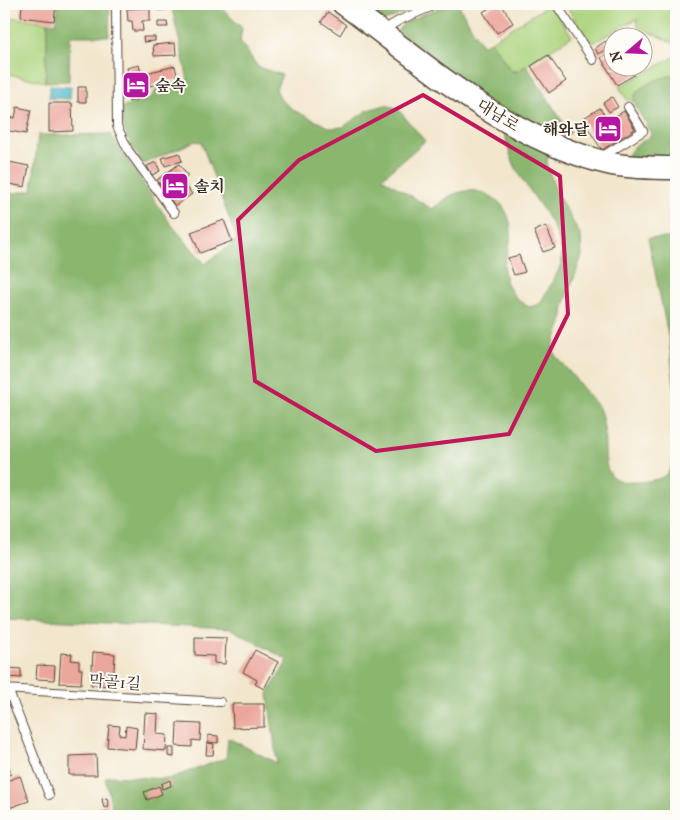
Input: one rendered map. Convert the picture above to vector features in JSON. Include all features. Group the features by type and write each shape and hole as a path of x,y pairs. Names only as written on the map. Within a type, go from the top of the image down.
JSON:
{"street":[{"name":"대남로","path":"344,4 505,120 553,145 597,160 634,167 676,168"}],"lane":[{"path":"116,4 117,126 128,150 174,213"},
{"path":"381,31 400,20 438,4"},
{"path":"556,4 593,60"},
{"path":"597,160 643,131 628,107"},
{"name":"막골1길","path":"49,796 6,689 220,702"}],"highlighted area":[{"path":"423,95 560,176 568,314 509,434 376,451 255,381 238,220 299,160"}],"green space":[{"path":"58,4 110,4 109,36 70,36 69,81 45,82 48,22 56,23"},
{"path":"171,4 218,4 242,28 240,41 258,67 282,75 276,89 281,100 295,111 331,128 343,127 368,110 385,105 397,108 425,141 382,178 432,209 450,196 466,191 483,193 498,201 508,214 511,228 511,237 504,268 507,282 518,300 530,307 540,304 555,278 561,263 561,251 558,238 545,212 514,164 504,131 548,151 547,165 556,192 581,236 582,256 564,306 562,323 553,347 555,355 598,406 603,421 606,463 609,473 617,480 631,482 653,480 665,475 672,466 676,441 676,816 114,816 105,778 108,776 168,779 226,758 228,738 277,763 268,694 288,660 231,629 4,618 4,195 32,190 38,135 110,134 170,223 205,264 237,240 201,142 195,141 144,164 125,131 121,108 150,99 157,89 188,80"},
{"path":"355,4 423,4 383,22"},
{"path":"452,4 458,4 481,44 484,45 491,41 511,71 518,71 526,65 564,124 559,129 555,138 489,103 398,31 406,22"},
{"path":"550,4 572,36 518,71 511,71 491,41"},
{"path":"565,4 676,4 676,44 652,33 652,28 638,27 637,19 620,28 602,28 602,38 591,44"},
{"path":"8,17 48,22 45,82 4,73 4,46"},
{"path":"676,56 676,74 658,80 635,95 634,102 627,100 619,87 636,78 652,78 652,69"},
{"path":"676,74 676,161 625,158 635,146 651,136 635,103 638,91 649,83"},
{"path":"648,238 676,238 676,406 669,340"}],"water":[{"path":"50,86 71,87 70,99 49,98"}],"building":[{"path":"22,4 56,4 54,21 21,17"},
{"path":"157,4 166,4 166,10 157,10"},
{"path":"496,4 501,4 513,23 497,33 483,12"},
{"path":"150,8 150,21 142,21 143,31 133,31 132,21 128,21 127,9"},
{"path":"328,12 346,25 340,35 321,22"},
{"path":"158,22 167,22 168,27 158,27"},
{"path":"143,37 155,37 155,41 144,42"},
{"path":"175,43 176,55 154,56 153,45"},
{"path":"602,44 602,52 598,54 595,48"},
{"path":"548,55 566,81 549,93 531,66"},
{"path":"139,65 147,97 129,102 123,78 129,76 127,68"},
{"path":"175,66 178,79 150,86 146,73"},
{"path":"613,78 629,78 617,85"},
{"path":"78,87 86,87 86,102 78,102"},
{"path":"612,97 618,107 609,112 603,103"},
{"path":"49,103 72,103 73,131 49,132"},
{"path":"17,107 31,110 26,134 4,130 4,116 15,118"},
{"path":"600,108 608,121 624,111 635,129 602,150 582,119"},
{"path":"567,125 572,132 566,137 560,130"},
{"path":"179,153 182,161 165,166 162,158"},
{"path":"4,161 29,166 25,187 4,183"},
{"path":"156,162 160,171 152,175 147,166"},
{"path":"179,164 188,176 182,180 192,194 175,206 157,180"},
{"path":"224,220 232,241 200,253 191,232"},
{"path":"546,226 555,248 543,252 534,231"},
{"path":"519,255 525,272 514,275 508,258"},
{"path":"195,637 226,638 225,664 214,663 214,656 195,655"},
{"path":"255,650 278,662 264,689 255,684 257,680 243,672"},
{"path":"93,652 115,654 113,686 91,685"},
{"path":"61,653 72,654 71,660 79,661 79,669 82,669 81,684 59,683"},
{"path":"37,665 55,666 54,680 36,679"},
{"path":"9,668 21,669 21,678 8,677"},
{"path":"232,704 264,704 264,727 233,728"},
{"path":"145,713 158,714 157,734 167,735 166,751 143,749"},
{"path":"177,723 201,724 200,741 192,740 192,747 176,746"},
{"path":"109,725 120,726 119,735 125,736 126,726 137,728 135,749 107,747"},
{"path":"208,735 218,736 218,743 208,742"},
{"path":"207,743 214,744 213,755 206,755"},
{"path":"168,748 174,748 174,757 168,756"},
{"path":"4,755 11,774 4,777"},
{"path":"96,755 97,775 69,775 69,756"},
{"path":"20,776 29,801 6,809 4,782"},
{"path":"170,780 171,786 162,789 161,784"},
{"path":"159,786 162,794 147,800 144,792"},
{"path":"107,798 109,807 104,808 102,799"},
{"path":"106,811 108,816 93,816"}],"place":[{"name":"숲속","path":"136,85"},
{"name":"해와달","path":"608,129"},
{"name":"솔치","path":"175,186"}]}
